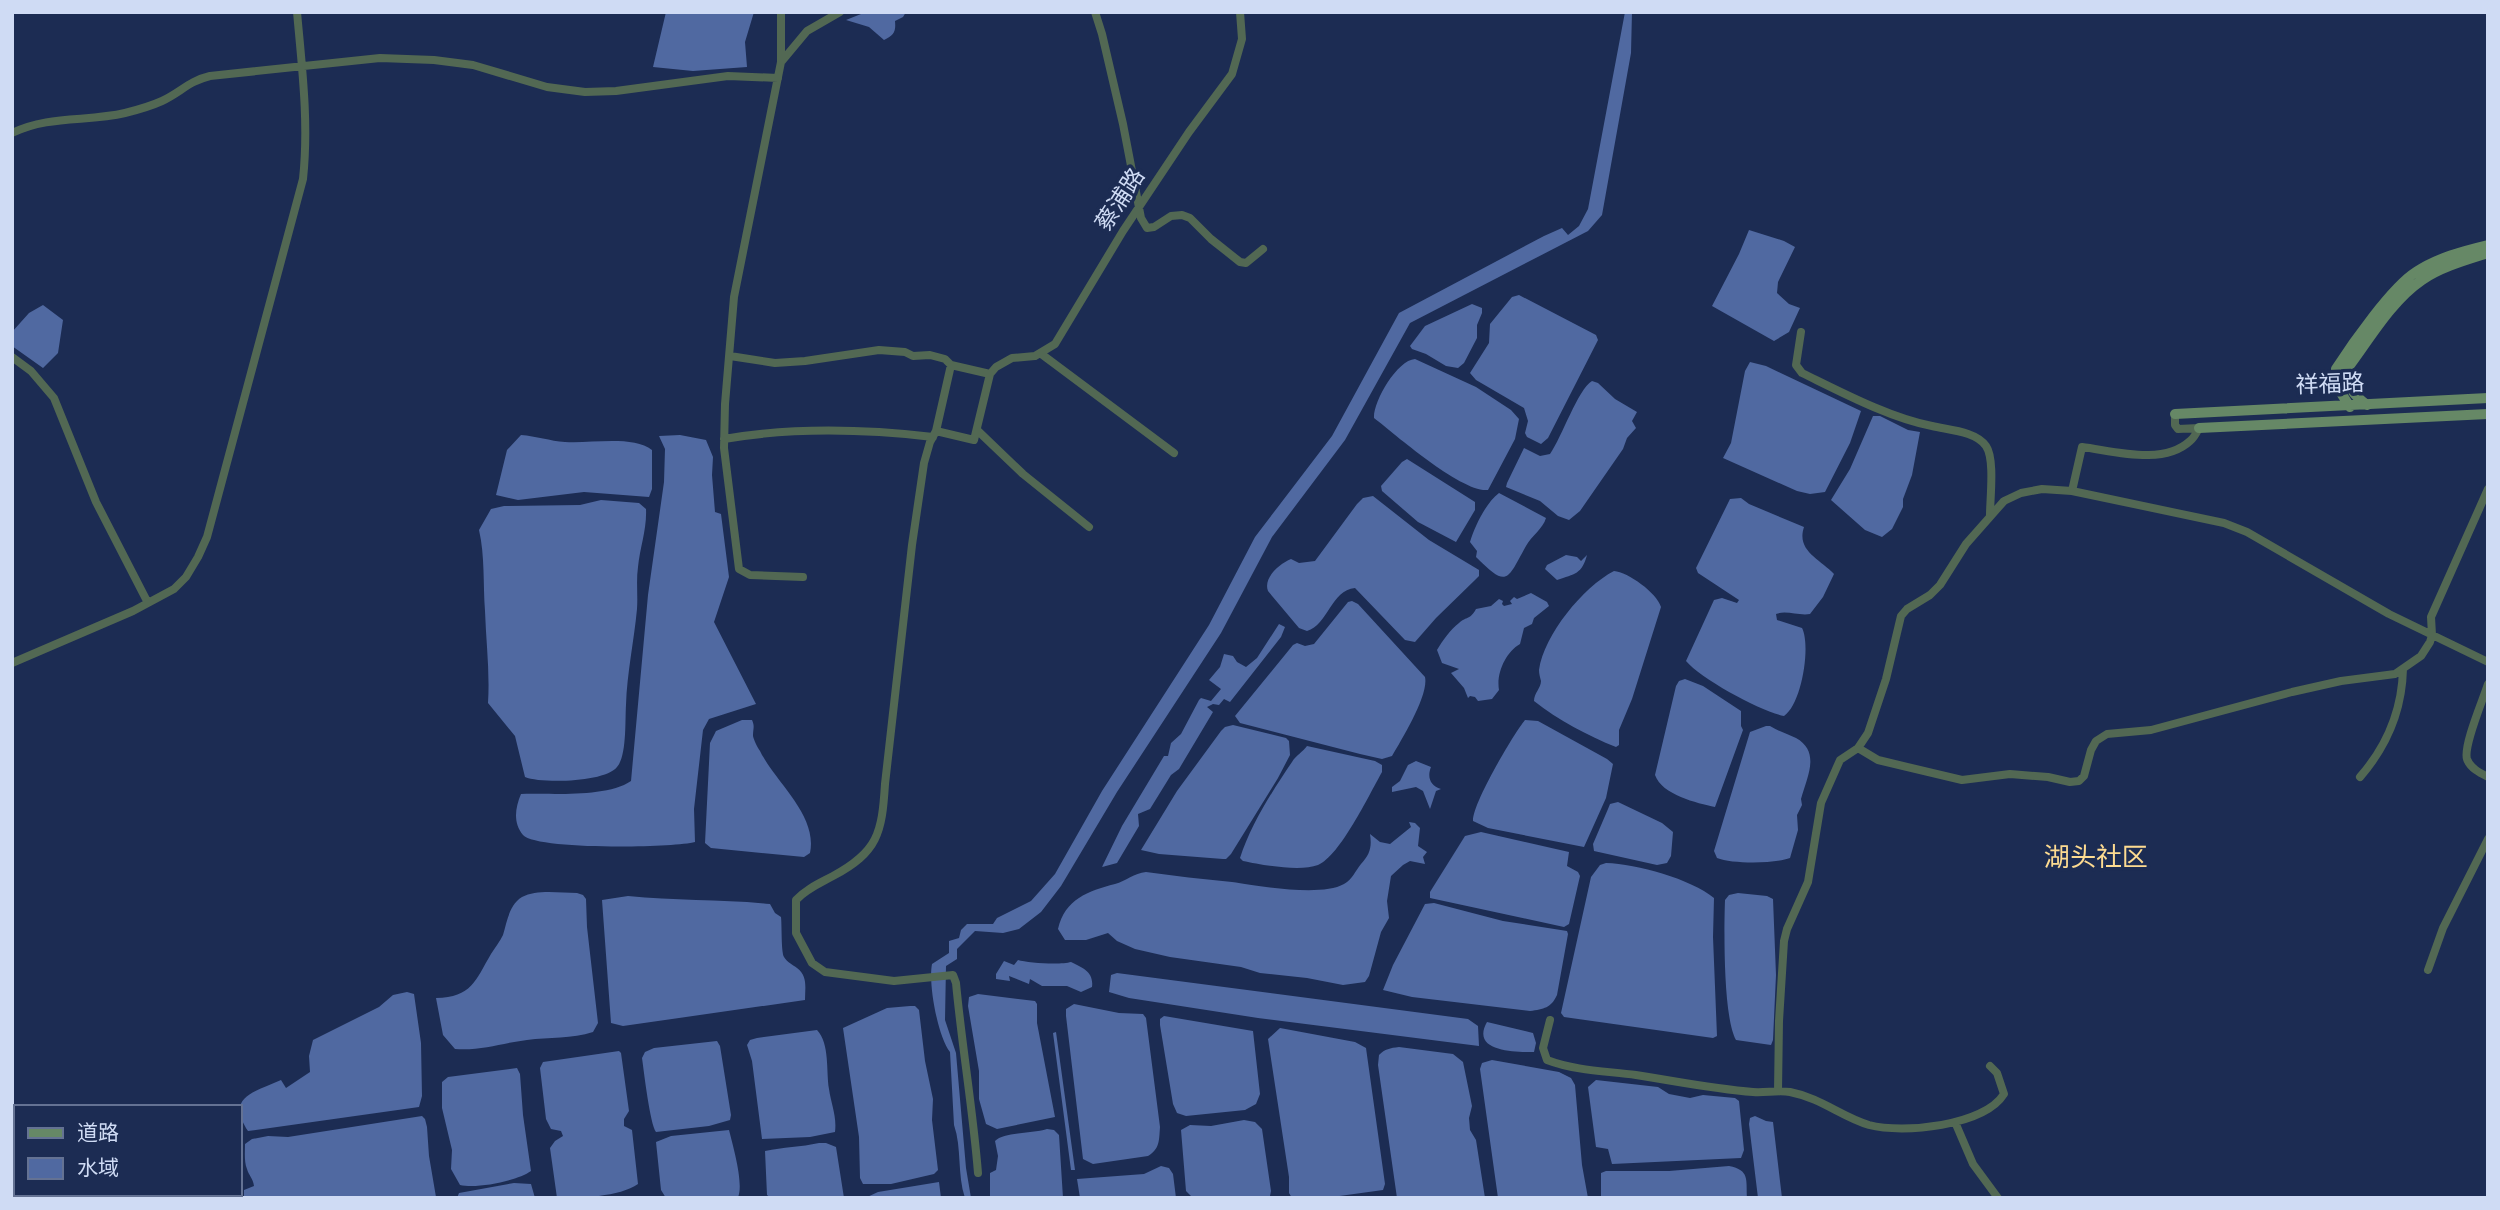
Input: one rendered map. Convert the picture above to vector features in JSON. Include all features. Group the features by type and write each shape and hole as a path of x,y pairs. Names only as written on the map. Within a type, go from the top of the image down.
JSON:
{"main road":[{"path":"2363,420 2347,405 2336,385 2336,369 2395,291 2415,272 2454,254 2488,245"},
{"path":"2367,405 2355,396 2347,381 2347,369 2400,300 2422,280 2459,262 2488,253"},
{"name":"祥福路","path":"2175,414 2488,398"},
{"name":"祥福路","path":"2199,428 2488,414"}],"street":[{"path":"12,663 174,589 186,577 207,537 303,179 305,134 297,12"},
{"path":"781,12 781,62 734,297 724,439 731,516 740,569 750,575 803,577"},
{"path":"781,62 807,31 840,12"},
{"path":"1095,12 1123,124 1140,218 1147,228 1154,227 1171,216 1182,215 1190,218 1240,262 1246,263 1264,249"},
{"name":"蔡浦路","path":"1040,353 1055,344 1139,206 1232,75 1242,39 1240,12"},
{"path":"12,134 27,126 52,120 124,113 161,102 195,79 380,58 434,60 472,65 547,87 585,92 617,91 728,76 778,78"},
{"path":"1801,332 1796,365 1802,373 1888,414 1920,424 1966,433 1982,441 1988,448 1990,459 1990,515"},
{"path":"730,356 775,363 879,350 905,352 913,356 930,355 945,359 951,365 990,374"},
{"path":"724,439 764,432 813,430 934,434 974,440 990,374 996,367 1013,358 1040,353 1174,453"},
{"path":"12,357 31,370 54,398 96,502 148,603"},
{"path":"951,365 924,463 912,545 883,817 875,841 860,860 808,890 796,900 794,920 803,948 812,963 825,972 894,981 953,975 976,1136 978,1173"},
{"path":"2175,414 2175,425 2178,429 2199,428"},
{"path":"2072,491 2081,447 2146,455 2173,452 2191,441 2199,428"},
{"path":"976,430 1023,474 1089,527"},
{"path":"1778,1091 1779,1021 1787,929 1808,882 1815,828 1828,782 1844,756 1858,748 1868,733 1886,679 1901,616 1940,586 1966,544 2004,501 2021,493 2042,489 2072,491 2224,523 2247,532 2389,614 2488,662"},
{"path":"1858,748 1878,760 1962,780 2010,774 2079,781 2084,776 2096,741 2107,734 2151,730 2292,692 2341,681 2395,674 2421,656 2430,642 2431,617 2488,489"},
{"path":"2360,777 2390,733 2400,704 2403,669"},
{"path":"2488,684 2466,744 2469,763 2488,777"},
{"path":"2428,970 2443,928 2488,839"},
{"path":"1549,1020 1543,1048 1547,1060 1586,1070 1751,1092 1789,1092 1827,1104 1872,1126 1930,1126 1975,1116 1998,1103 2004,1094 1997,1073 1990,1066"},
{"path":"1955,1122 1973,1164 1998,1198"}],"water":[{"path":"666,12 754,12 745,42 747,67 693,71 653,67"},
{"path":"866,12 906,12 895,21 892,35 884,40 869,27 846,20"},
{"path":"1625,12 1632,12 1631,53 1602,215 1588,231 1410,323 1345,440 1272,537 1221,633 1117,792 1061,886 1041,912 1019,929 1003,933 975,931 957,949 957,959 946,966 945,1020 956,1053 971,1198 965,1198 954,1125 950,1052 935,1010 931,984 932,964 949,953 949,941 959,938 961,930 967,924 993,924 997,918 1031,901 1055,874 1102,791 1209,625 1255,537 1332,436 1399,313 1544,236 1562,228 1568,235 1579,226 1588,209"},
{"path":"1749,230 1795,247 1778,282 1777,293 1789,304 1800,308 1789,332 1774,341 1712,306"},
{"path":"1519,295 1596,335 1598,340 1548,438 1541,444 1527,437 1525,433 1528,421 1524,408 1476,380 1470,373 1489,343 1490,324 1512,297"},
{"path":"1472,304 1482,308 1477,325 1477,338 1464,363 1458,368 1446,366 1412,349 1410,346 1425,326"},
{"path":"43,305 63,320 58,353 43,368 12,346 12,332 29,313"},
{"path":"1415,359 1476,387 1511,410 1519,419 1515,439 1488,490 1462,482 1446,473 1374,418 1377,402 1387,383 1401,366"},
{"path":"1750,362 1766,366 1861,411 1850,443 1825,492 1810,494 1797,491 1723,458 1731,443 1745,371"},
{"path":"1592,381 1637,412 1632,421 1636,428 1580,511 1569,520 1558,516 1540,501 1506,487 1524,448 1540,456 1550,454 1581,393"},
{"path":"1873,416 1880,416 1908,430 1920,432 1903,507 1892,529 1882,537 1865,530 1831,500 1850,469"},
{"path":"521,435 565,442 622,441 644,445 652,450 652,489 649,497 584,492 518,500 496,495 507,450"},
{"path":"680,435 706,440 713,457 715,512 721,514 729,577 714,622 756,704 709,719 703,730 694,809 695,842 660,846 605,846 533,840 523,835 516,820 521,794 593,792 631,781 648,595 664,482 665,449 659,436"},
{"path":"1407,459 1475,502 1475,510 1456,542 1418,522 1382,491 1381,486"},
{"path":"1499,493 1546,518 1528,542 1515,567 1501,577 1476,557 1477,551 1470,542 1481,516"},
{"path":"1373,496 1429,540 1479,570 1479,576 1415,642 1405,640 1355,588 1340,595 1320,622 1307,631 1299,628 1268,591 1268,581 1277,568 1291,559 1299,563 1315,561 1357,504 1363,498"},
{"path":"1741,498 1749,504 1804,527 1802,535 1806,548 1834,574 1823,597 1810,614 1776,614 1777,620 1802,628 1806,647 1796,700 1784,716 1732,694 1686,661 1714,600 1722,598 1737,603 1739,600 1698,573 1696,568 1730,499"},
{"path":"601,500 639,503 646,509 637,572 637,609 622,755 617,767 611,772 588,779 559,781 525,777 515,736 488,703 483,560 479,530 491,509 504,506 580,505"},
{"path":"1566,555 1577,557 1581,561 1587,555 1583,566 1577,572 1557,580 1545,569 1547,565"},
{"path":"1614,571 1641,584 1661,607 1632,699 1619,730 1619,745 1616,747 1574,727 1534,701 1541,684 1539,670 1548,642 1578,600"},
{"path":"1531,593 1549,606 1534,618 1532,624 1524,628 1520,644 1510,652 1503,664 1499,690 1492,699 1478,701 1475,697 1468,698 1464,688 1451,673 1459,669 1442,663 1437,650 1453,629 1476,609 1491,606 1499,599 1504,606 1512,604 1510,601 1514,597 1517,599"},
{"path":"1348,602 1358,604 1425,677 1419,705 1392,756 1382,759 1240,723 1235,716 1293,645 1314,644"},
{"path":"1279,624 1285,627 1281,637 1230,702 1224,699 1219,705 1207,707 1213,712 1179,769 1171,775 1150,809 1138,814 1139,826 1117,863 1102,867 1122,826 1164,756 1168,756 1171,743 1181,734 1199,700 1201,698 1211,701 1221,689 1209,680 1220,667 1224,654 1233,656 1246,667 1257,658"},
{"path":"1685,679 1703,686 1741,711 1743,730 1715,807 1672,793 1655,775 1676,686 1679,681"},
{"path":"742,720 752,720 757,746 794,799 808,825 810,853 804,857 711,848 705,843 710,743 716,731"},
{"path":"1525,720 1538,721 1613,764 1606,798 1584,847 1488,828 1473,821 1474,812 1486,786"},
{"path":"1233,725 1286,738 1289,741 1290,755 1231,854 1223,859 1141,850 1177,791 1221,731"},
{"path":"1766,726 1796,738 1804,744 1810,758 1802,805 1797,815 1798,830 1790,858 1753,862 1717,858 1714,851 1750,732"},
{"path":"1307,746 1375,761 1382,765 1382,772 1344,838 1327,859 1318,865 1291,868 1243,861 1240,858 1263,808 1294,760"},
{"path":"1416,761 1431,767 1430,781 1441,789 1436,791 1430,809 1423,791 1416,787 1392,792 1392,787 1400,781 1408,765"},
{"path":"1618,802 1662,823 1673,832 1671,856 1667,863 1657,865 1594,851 1593,844 1610,804"},
{"path":"1409,822 1420,828 1418,846 1427,852 1423,857 1425,864 1410,861 1391,876 1387,901 1389,918 1381,932 1365,982 1343,985 1170,957 1135,949 1117,941 1108,933 1086,940 1065,940 1058,929 1066,910 1079,898 1146,872 1290,889 1334,888 1350,880 1366,857 1370,850 1370,834 1380,842 1390,844 1411,827"},
{"path":"1481,832 1569,852 1567,866 1580,876 1569,924 1564,927 1430,898 1430,892 1465,836"},
{"path":"1606,863 1633,866 1663,874 1692,885 1714,898 1717,1036 1713,1038 1564,1017 1561,1013 1591,877 1600,865"},
{"path":"542,892 577,893 586,899 598,1023 593,1032 483,1048 455,1049 443,1035 436,998 458,994 471,986 503,935 511,909 522,897"},
{"path":"1738,893 1773,899 1776,975 1771,1045 1736,1040 1732,1029 1725,972 1725,900 1729,895"},
{"path":"628,896 770,904 781,917 784,957 801,971 804,978 805,1000 623,1026 611,1023 602,900"},
{"path":"1434,903 1503,921 1567,931 1557,995 1552,1003 1530,1011 1412,997 1383,990 1425,904"},
{"path":"1018,960 1071,962 1089,974 1092,987 1081,992 1067,986 1042,986 1030,979 1029,984 1009,976 1010,981 996,979 1004,961 1014,965"},
{"path":"1117,973 1468,1019 1478,1026 1479,1046 1258,1018 1129,998 1109,992 1111,975"},
{"path":"407,992 414,994 421,1043 422,1096 419,1107 248,1131 242,1119 241,1105 246,1097 281,1080 286,1088 310,1072 309,1056 313,1040 379,1007 393,995"},
{"path":"978,994 1035,1001 1037,1004 1037,1023 1055,1117 997,1129 986,1124 979,1099 979,1071 968,1006 969,997"},
{"path":"1074,1004 1119,1013 1143,1014 1146,1018 1160,1127 1157,1147 1148,1156 1093,1164 1083,1159 1066,1016 1066,1009"},
{"path":"915,1006 919,1010 933,1099 932,1120 938,1170 934,1174 891,1184 863,1184 860,1178 859,1137 843,1028 887,1008"},
{"path":"1164,1016 1253,1031 1260,1094 1256,1104 1245,1110 1186,1116 1177,1113 1173,1104 1160,1025 1160,1019"},
{"path":"1487,1022 1533,1033 1536,1043 1534,1052 1517,1052 1490,1045 1483,1032"},
{"path":"1280,1028 1355,1042 1366,1048 1385,1184 1383,1190 1325,1198 1292,1198 1289,1193 1289,1177 1268,1039"},
{"path":"817,1030 826,1050 835,1132 810,1137 762,1139 752,1061 747,1045 750,1040 757,1038"},
{"path":"1056,1032 1075,1170 1071,1170 1053,1033"},
{"path":"717,1041 720,1046 730,1120 709,1126 656,1132 644,1074 642,1058 645,1052 654,1048"},
{"path":"1399,1047 1453,1054 1463,1062 1472,1106 1470,1130 1476,1140 1485,1198 1397,1198 1378,1065 1381,1053"},
{"path":"619,1051 629,1111 624,1119 624,1126 632,1130 638,1184 610,1194 557,1198 550,1148 563,1136 561,1131 551,1129 546,1119 540,1068 543,1062"},
{"path":"1492,1060 1559,1072 1571,1078 1575,1085 1582,1165 1588,1198 1498,1198 1480,1069 1482,1063"},
{"path":"517,1068 520,1074 531,1171 497,1183 460,1185 451,1169 452,1150 442,1108 442,1082 448,1077"},
{"path":"1596,1080 1658,1087 1669,1094 1690,1098 1703,1095 1735,1098 1739,1101 1744,1150 1741,1158 1612,1164 1608,1149 1596,1147 1588,1087"},
{"path":"422,1116 427,1127 436,1197 244,1198 244,1190 254,1186 245,1157 245,1144 252,1139 268,1136 288,1137"},
{"path":"1755,1116 1773,1122 1782,1198 1758,1198 1749,1124 1750,1118"},
{"path":"1244,1120 1255,1122 1262,1129 1270,1196 1192,1197 1186,1191 1181,1130 1190,1125 1211,1126"},
{"path":"729,1130 739,1174 738,1197 741,1198 666,1198 661,1190 656,1142 671,1136"},
{"path":"1054,1130 1059,1135 1063,1198 990,1198 990,1173 996,1170 998,1156 995,1141 1005,1136"},
{"path":"819,1143 836,1147 844,1198 771,1198 767,1195 765,1151"},
{"path":"1161,1166 1169,1168 1173,1174 1176,1198 1080,1198 1077,1179 1144,1174"},
{"path":"1729,1166 1744,1173 1747,1198 1601,1198 1601,1173 1606,1171 1669,1171"},
{"path":"939,1182 941,1198 865,1198 878,1192"},
{"path":"514,1183 531,1184 535,1198 457,1198 459,1193"}],"district":[{"name":"湖头社区","path":"2096,858"}]}
